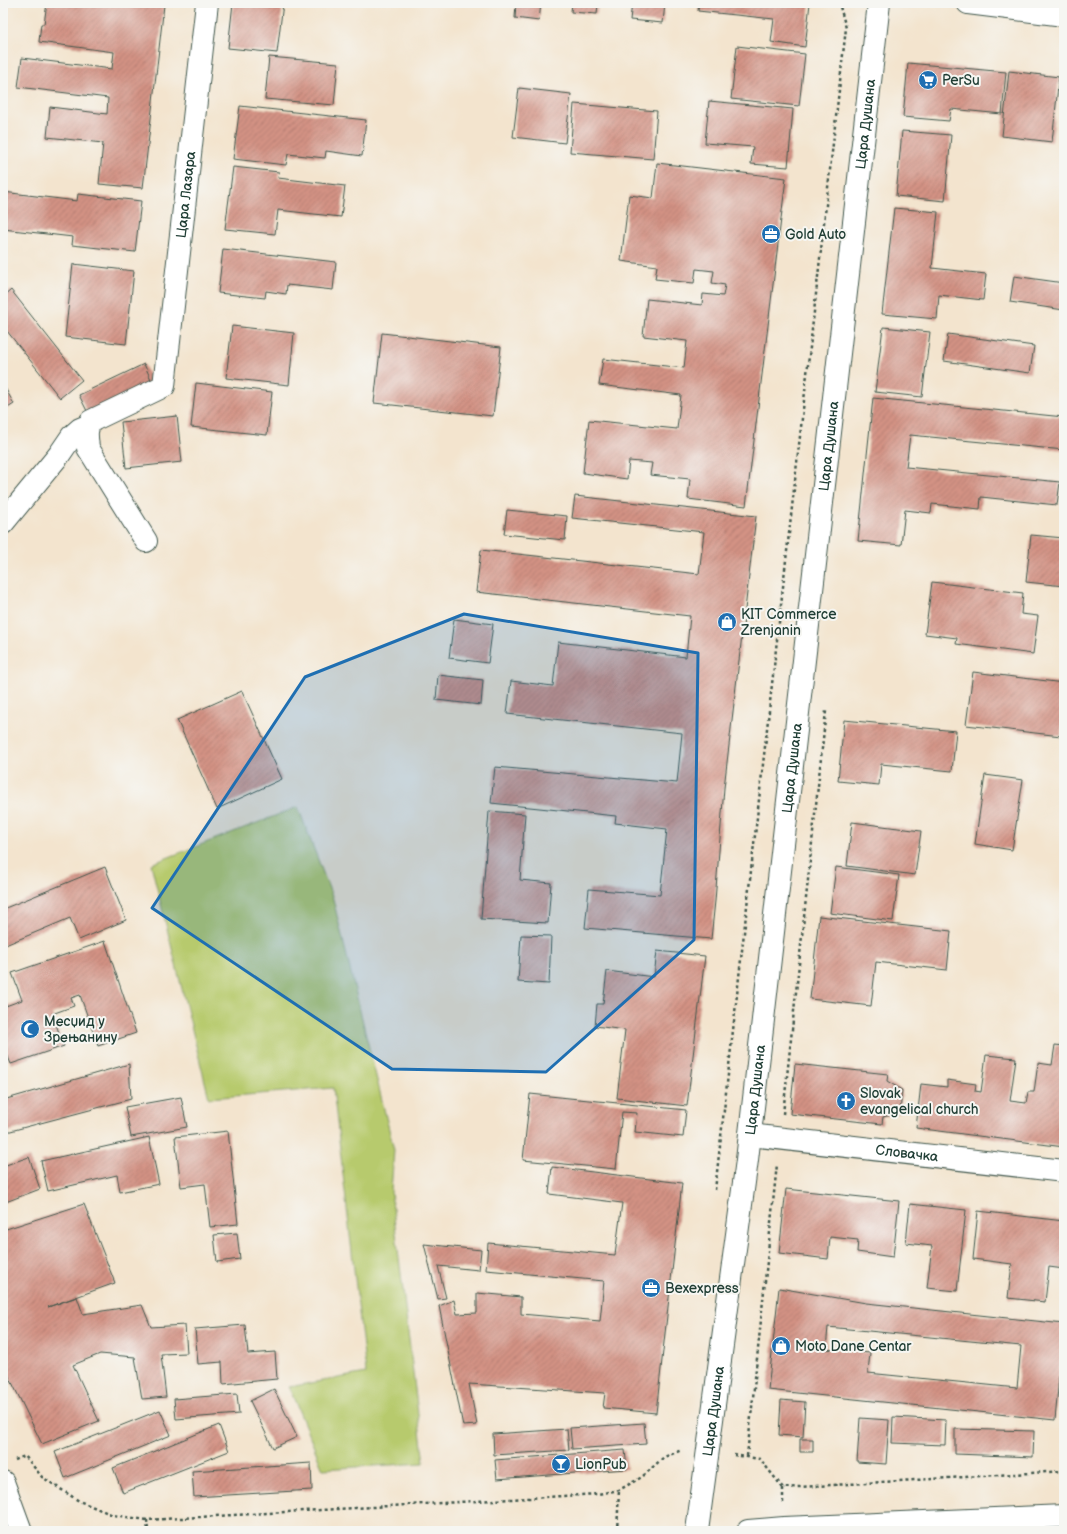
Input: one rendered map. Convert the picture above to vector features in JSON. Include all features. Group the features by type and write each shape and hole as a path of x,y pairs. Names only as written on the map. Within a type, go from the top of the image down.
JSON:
{"street":[{"name":"Цара Лазара","path":"87,426 91,420 164,386 207,3"},
{"name":"Цара Душана","path":"697,1531 750,1135 879,3"},
{"path":"968,3 1064,15"},
{"path":"3,523 59,455 72,436 87,426"},
{"path":"87,426 86,434 88,448 146,541"},
{"name":"Словачка","path":"750,1135 1064,1170"},
{"path":"3,1482 21,1531"},
{"path":"748,1531 784,1528 1064,1516"}],"path":[{"path":"714,1196 846,28 839,3"},
{"path":"747,1456 827,704"},
{"path":"10,1462 25,1456 42,1477 79,1501 112,1515 147,1520 598,1494 619,1490 642,1477 664,1457 685,1449 747,1456 760,1459 783,1488 1064,1471"},
{"path":"617,1531 619,1490"},
{"path":"147,1520 148,1531"}],"highlighted area":[{"path":"464,614 698,653 694,940 546,1072 392,1069 152,908 305,677"}],"green space":[{"path":"298,807 333,899 394,1150 391,1192 424,1463 323,1469 289,1387 366,1373 333,1088 209,1098 151,864"}],"building":[{"path":"47,3 94,3 112,5 112,3 151,3 164,5 143,188 99,184 103,143 47,137 50,107 107,114 108,98 18,87 22,58 112,69 114,52 39,42 41,24 44,24"},
{"path":"233,3 283,3 277,53 228,48"},
{"path":"516,3 541,3 539,21 515,18"},
{"path":"572,3 598,3 597,14 571,12"},
{"path":"632,3 665,3 663,23 630,20"},
{"path":"699,3 810,3 805,47 771,42 774,19 698,11"},
{"path":"737,46 805,54 799,106 731,99"},
{"path":"269,57 338,63 334,105 265,99"},
{"path":"908,63 1006,72 1002,114 951,109 949,121 903,117"},
{"path":"1009,71 1059,77 1052,142 1002,136"},
{"path":"519,88 571,94 565,143 513,137"},
{"path":"709,101 793,109 788,167 751,164 753,147 705,143"},
{"path":"574,104 657,111 653,159 570,152"},
{"path":"240,106 366,120 362,156 326,151 325,158 288,154 286,165 233,159"},
{"path":"902,131 951,135 945,201 896,196"},
{"path":"657,163 786,178 746,506 688,499 690,479 650,475 652,463 629,461 627,479 583,473 589,420 677,429 681,395 599,385 603,359 684,368 687,341 643,336 647,299 702,305 703,294 723,296 725,285 712,283 714,271 696,269 694,283 655,279 657,266 621,261 629,195 653,198"},
{"path":"233,167 279,172 278,178 345,186 341,217 278,210 275,234 225,229"},
{"path":"3,192 77,201 78,194 141,201 135,252 72,245 73,237 3,229"},
{"path":"894,208 938,212 932,268 986,274 983,300 939,295 937,319 882,314"},
{"path":"223,249 336,262 333,290 287,285 286,294 266,291 265,298 218,293"},
{"path":"73,264 134,271 126,344 65,337"},
{"path":"1014,276 1064,283 1064,310 1010,302"},
{"path":"11,290 82,380 60,398 3,326 3,297"},
{"path":"232,326 294,333 289,385 226,378"},
{"path":"883,327 930,332 922,397 875,392"},
{"path":"382,333 501,347 493,416 374,403"},
{"path":"948,334 1034,346 1030,373 944,361"},
{"path":"144,364 154,386 90,417 79,395"},
{"path":"196,383 272,392 267,435 191,427"},
{"path":"3,384 14,404 3,411"},
{"path":"873,398 1064,417 1064,450 910,435 906,467 1060,482 1057,505 981,497 980,509 932,504 931,513 905,510 901,545 858,541"},
{"path":"177,416 182,462 126,468 121,422"},
{"path":"575,496 756,516 724,788 711,939 585,928 589,889 660,895 667,829 615,823 616,816 491,803 495,767 677,783 682,733 507,714 511,681 553,686 558,642 686,657 690,616 476,592 481,550 699,574 704,532 572,518"},
{"path":"507,510 567,516 565,540 504,534"},
{"path":"1031,535 1064,538 1064,586 1026,582"},
{"path":"932,582 1023,593 1021,614 1038,616 1033,654 956,644 957,638 925,634"},
{"path":"454,619 493,624 488,663 449,658"},
{"path":"973,672 1064,683 1064,708 1061,736 966,725"},
{"path":"438,675 483,680 481,705 436,700"},
{"path":"242,691 282,779 217,809 177,720"},
{"path":"844,720 956,731 952,771 881,764 879,785 838,781"},
{"path":"985,775 1023,780 1012,850 975,844"},
{"path":"489,811 525,814 520,880 551,883 548,923 481,919"},
{"path":"852,822 921,831 915,875 847,866"},
{"path":"105,867 126,920 79,940 70,918 3,946 3,909"},
{"path":"836,867 899,875 893,921 830,913"},
{"path":"819,916 951,931 947,970 876,962 871,1006 810,999"},
{"path":"521,935 551,936 549,984 518,982"},
{"path":"105,941 136,1033 98,1046 80,995 71,998 74,1006 52,1014 64,1046 11,1064 4,1047 3,1048 3,1007 22,1000 12,973"},
{"path":"657,951 705,956 687,1106 617,1098 625,1030 595,1026 597,1004 603,1004 607,971 654,977"},
{"path":"1055,1045 1064,1046 1064,1147 916,1128 921,1084 947,1087 947,1080 976,1084 975,1091 981,1092 986,1055 1016,1058 1010,1101 1026,1103 1028,1092 1034,1092 1038,1063 1052,1065"},
{"path":"129,1064 131,1099 3,1133 3,1100"},
{"name":"Slovak evangelical church","path":"795,1064 888,1074 887,1081 902,1090 900,1113 883,1117 882,1124 790,1114"},
{"path":"530,1094 686,1110 683,1137 635,1132 637,1113 622,1112 616,1169 523,1160"},
{"path":"181,1097 187,1127 131,1137 125,1107"},
{"path":"228,1131 238,1224 210,1227 205,1184 181,1187 175,1137"},
{"path":"149,1137 159,1184 120,1192 117,1175 48,1191 41,1161"},
{"path":"29,1157 40,1189 3,1203 3,1166"},
{"path":"552,1167 682,1183 656,1413 603,1408 605,1393 469,1384 477,1425 463,1426 439,1306 454,1300 457,1314 477,1313 477,1293 521,1297 521,1314 600,1321 604,1281 486,1270 488,1243 615,1255 622,1203 549,1194"},
{"path":"786,1189 899,1201 893,1257 857,1252 858,1240 830,1237 828,1259 779,1253"},
{"path":"84,1204 115,1283 48,1307 77,1297 83,1314 142,1305 151,1327 185,1325 187,1353 161,1354 166,1397 142,1399 135,1357 100,1354 73,1365 99,1421 42,1444 3,1364 3,1230"},
{"path":"910,1204 966,1210 957,1291 927,1288 932,1246 906,1243"},
{"path":"978,1211 1064,1221 1064,1269 1049,1267 1045,1302 1008,1298 1012,1264 973,1259"},
{"path":"237,1233 240,1259 217,1262 214,1235"},
{"path":"424,1244 481,1250 479,1270 438,1266 446,1298 438,1299"},
{"path":"779,1288 866,1303 1064,1324 1055,1420 768,1390","holes":["828,1327 1021,1346 1017,1388 868,1373 870,1353 826,1349"]},
{"path":"245,1325 248,1354 275,1352 277,1379 223,1384 222,1362 198,1364 195,1329"},
{"path":"274,1389 297,1437 273,1448 250,1401"},
{"path":"237,1394 239,1414 176,1419 174,1399"},
{"path":"781,1400 805,1402 803,1437 779,1435"},
{"path":"160,1410 171,1435 65,1478 55,1452"},
{"path":"893,1417 946,1420 945,1445 892,1443"},
{"path":"860,1418 889,1420 886,1464 857,1462"},
{"path":"644,1423 646,1444 572,1449 570,1428"},
{"path":"219,1425 229,1451 123,1493 113,1468"},
{"path":"567,1429 569,1450 494,1455 493,1434"},
{"path":"955,1429 1034,1431 1033,1457 955,1454"},
{"path":"800,1439 813,1439 813,1452 800,1452"},
{"name":"LionPub","path":"625,1450 627,1469 497,1479 495,1460"},
{"path":"311,1463 312,1490 194,1497 192,1471"}],"place":[{"name":"PerSu","path":"928,80"},
{"name":"Gold Auto","path":"771,234"},
{"name":"KIT Commerce Zrenjanin","path":"727,622"},
{"name":"Месџид у Зрењанину","path":"30,1029"},
{"name":"Slovak evangelical church","path":"846,1101"},
{"name":"Bexexpress","path":"651,1288"},
{"name":"Moto Dane Centar","path":"781,1346"},
{"name":"LionPub","path":"561,1464"}]}
